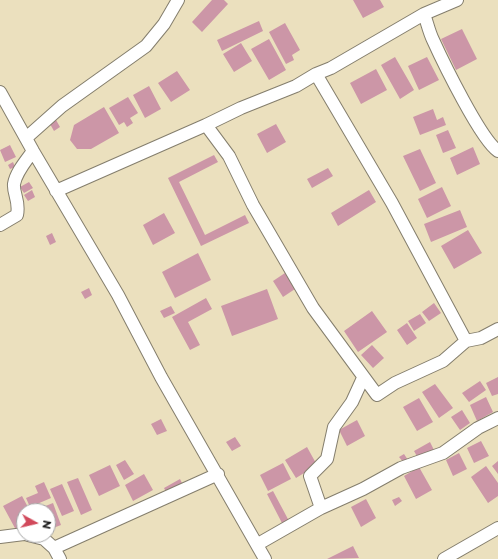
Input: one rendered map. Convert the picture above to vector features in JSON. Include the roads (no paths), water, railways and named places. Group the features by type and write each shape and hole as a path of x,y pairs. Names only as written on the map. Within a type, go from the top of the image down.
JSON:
{"street":[{"path":"26,138 62,106 146,46 164,24 178,0"},
{"path":"56,191 241,108 296,86 316,74 331,68 424,14 457,0"},
{"path":"424,14 432,39 473,118 493,148 498,151"},
{"path":"316,74 392,203 466,341"},
{"path":"0,92 56,191 118,295 161,377 218,474 265,559"},
{"path":"206,125 229,156 253,205 313,308 334,335 363,378 377,395 395,383 443,361 466,341 481,338 498,329"},
{"path":"0,225 16,215 19,204 14,184 19,172 33,151"},
{"path":"321,508 310,476 327,459 334,427 352,402 363,378"},
{"path":"258,544 321,508 363,489 401,468 443,453 478,428 498,418"},
{"path":"54,548 218,474"},
{"path":"444,559 498,528"},
{"path":"0,537 16,535"},
{"path":"48,543 54,548 60,559"}]}
